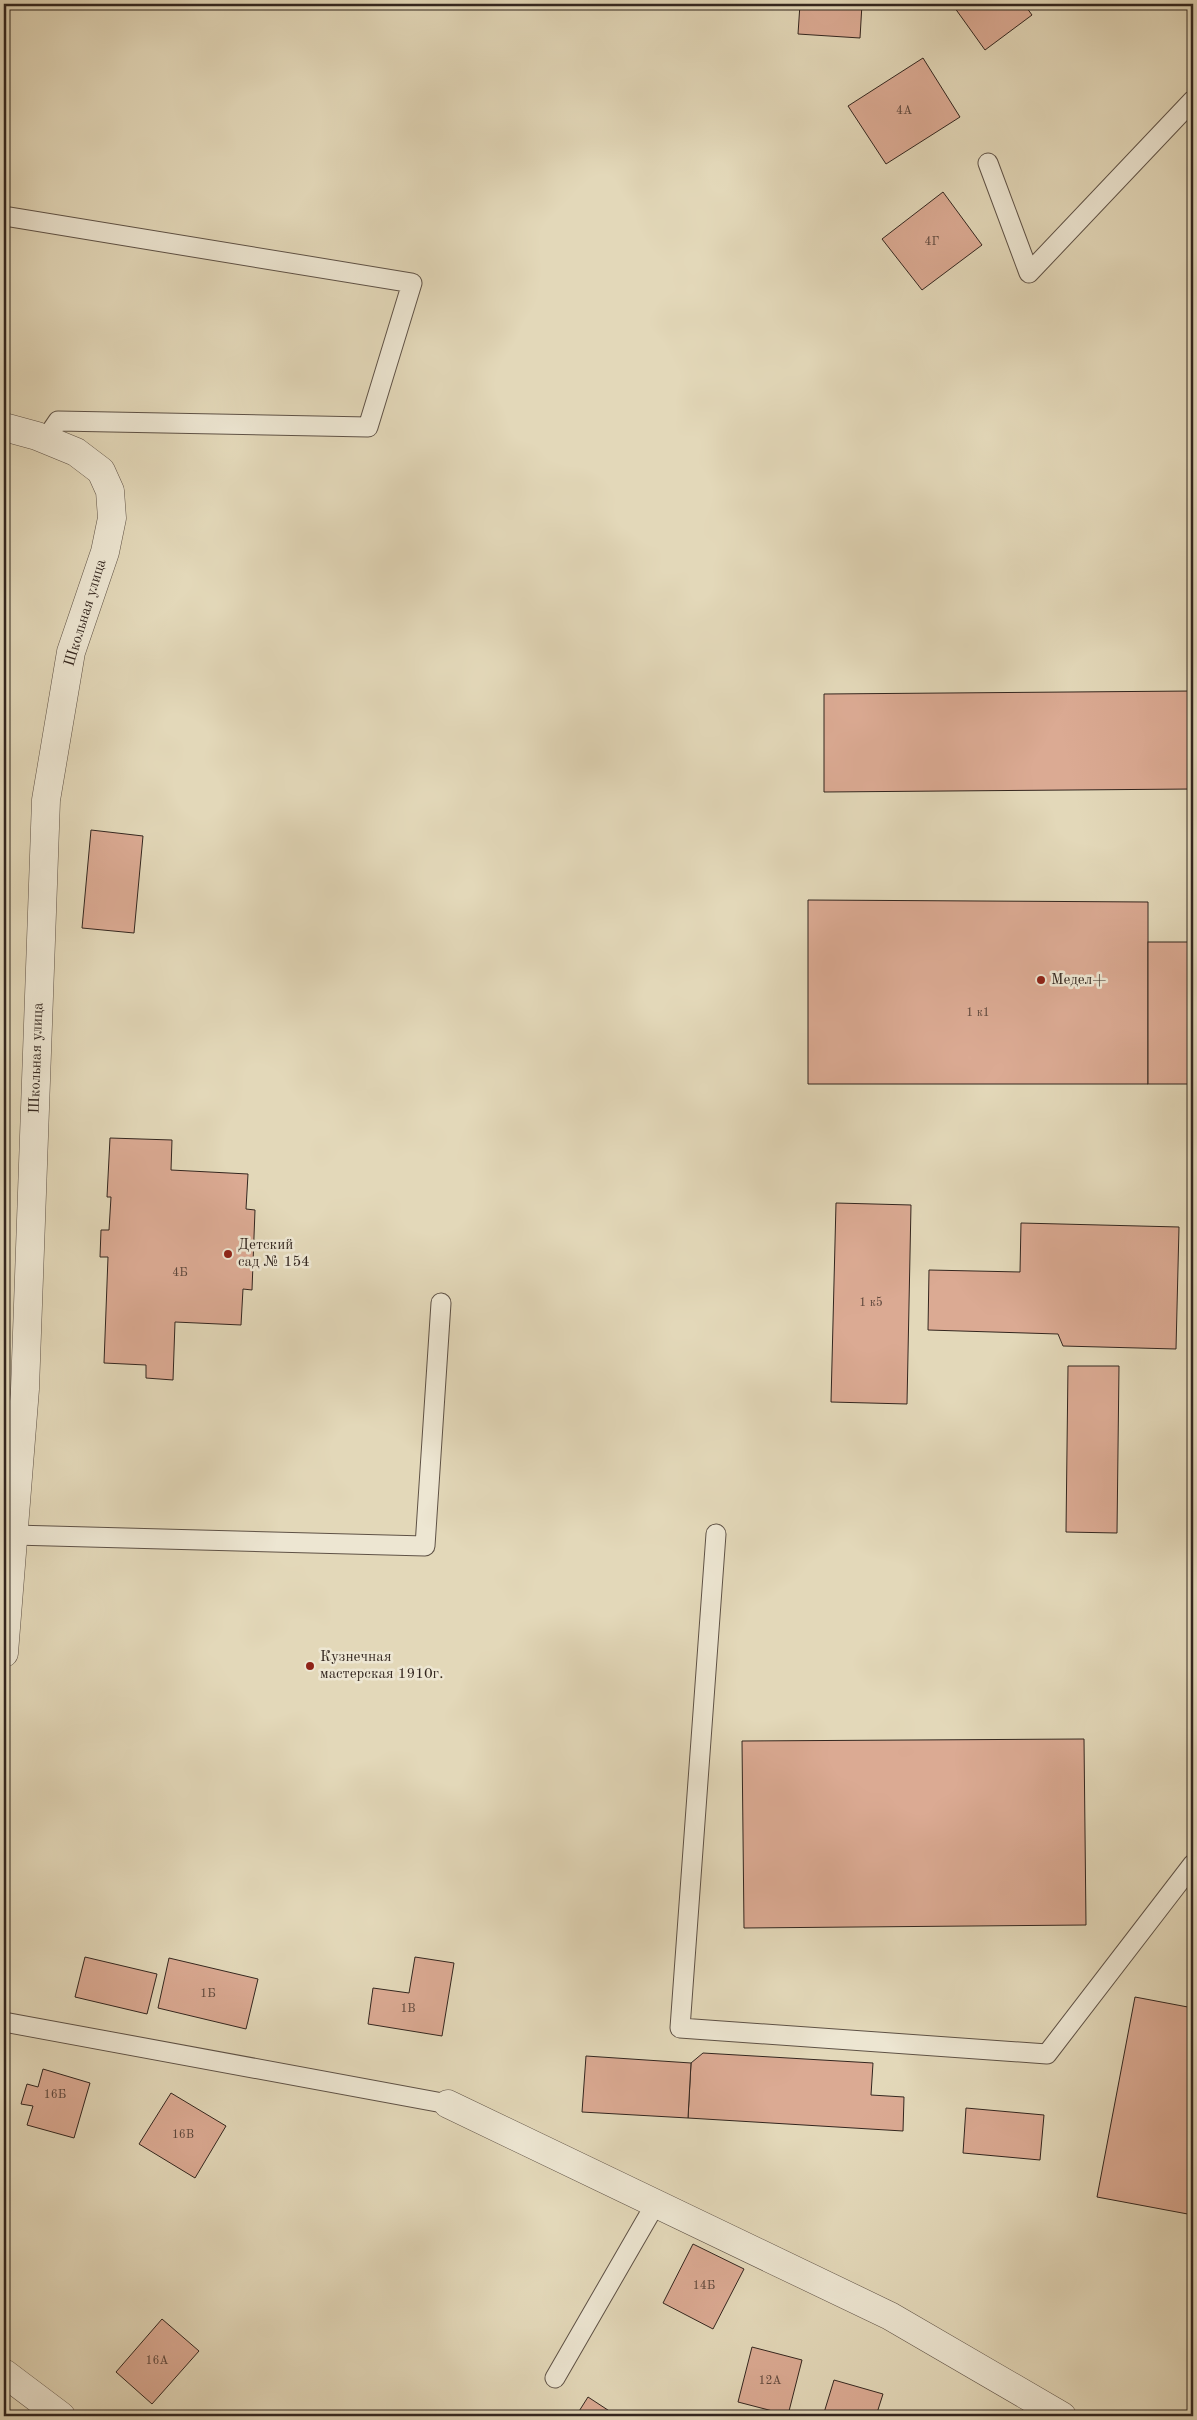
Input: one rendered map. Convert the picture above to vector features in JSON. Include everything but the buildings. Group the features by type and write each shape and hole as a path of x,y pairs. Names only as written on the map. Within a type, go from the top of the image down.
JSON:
{"street":[{"path":"4,427 45,440"},
{"name":"Школьная улица","path":"4,1653 25,1388 46,800 71,652 105,552 112,518 110,491 101,472 76,452 45,440"},
{"path":"448,2104 890,2316 1062,2416"},
{"path":"4,2373 60,2416"}],"lane":[{"path":"988,163 1029,274 1193,100"},
{"path":"4,216 412,283 368,427 58,421 45,440"},
{"path":"14,1535 425,1546 441,1304"},
{"path":"716,1534 680,2028 1047,2054 1193,1864"},
{"path":"4,2022 448,2104"},
{"path":"555,2378 656,2203"}],"place":[{"name":"Медел+","path":"1041,980"},
{"name":"Детский сад № 154","path":"228,1254"},
{"name":"Кузнечная мастерская 1910г.","path":"310,1666"}]}
